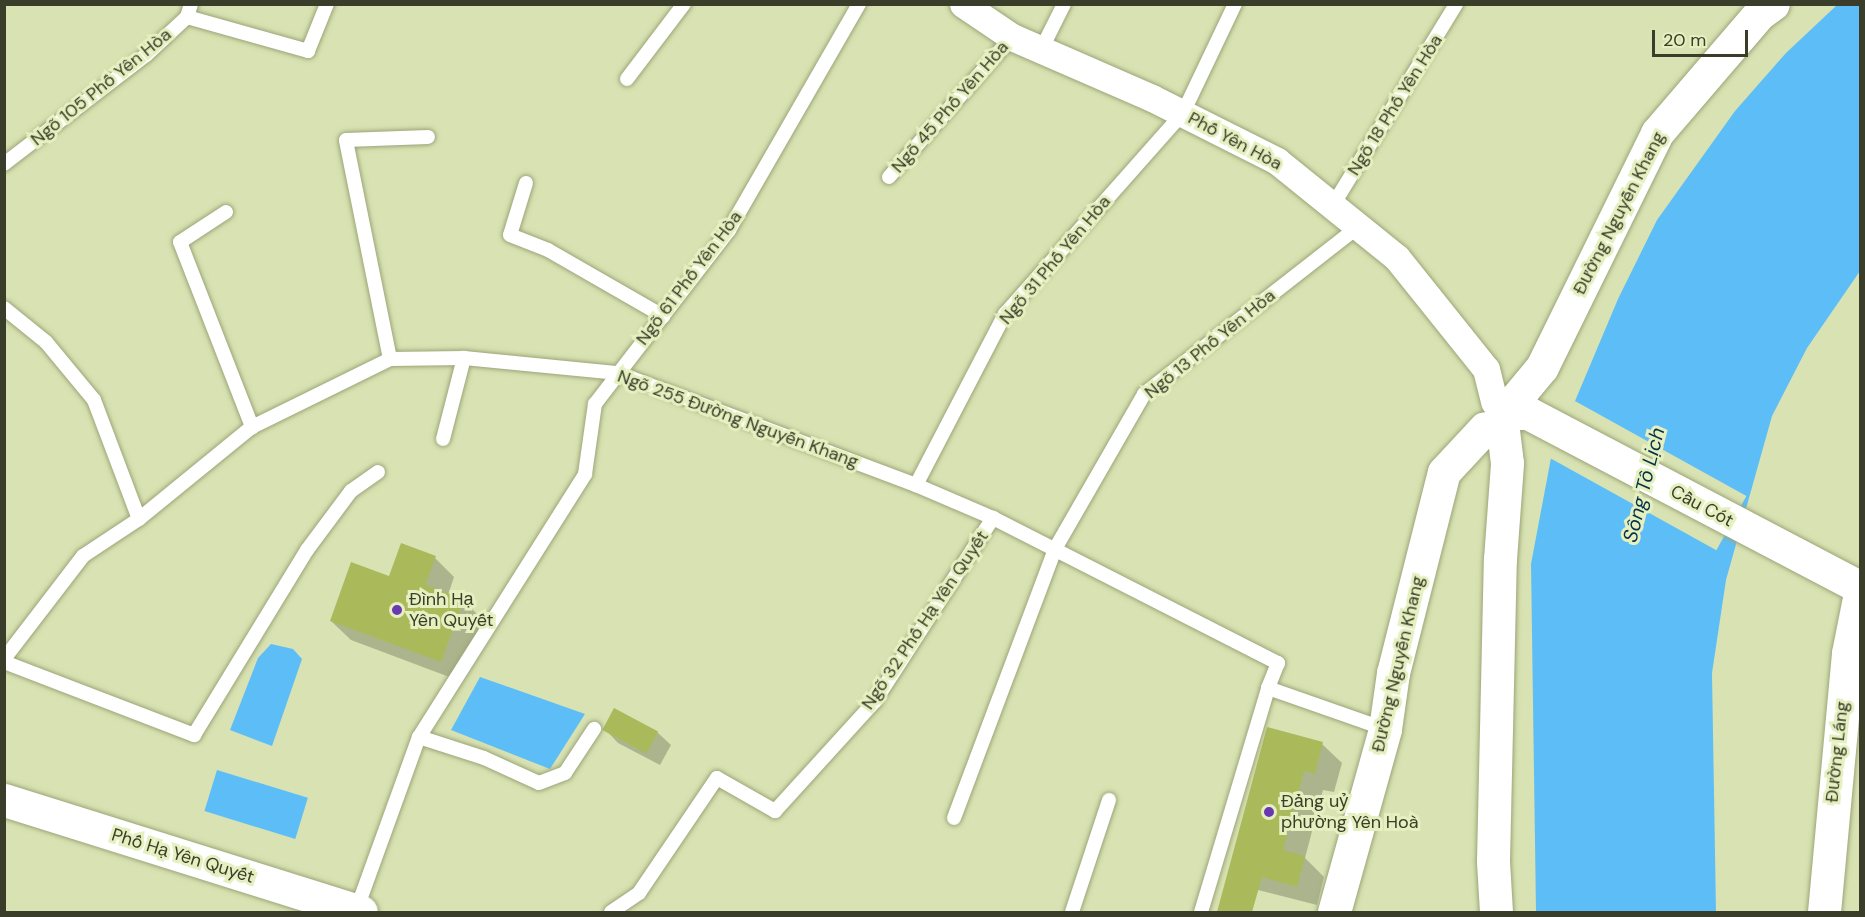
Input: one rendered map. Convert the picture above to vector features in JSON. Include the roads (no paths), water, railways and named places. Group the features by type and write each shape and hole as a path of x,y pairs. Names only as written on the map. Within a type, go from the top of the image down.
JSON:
{"main road":[{"name":"Đường Nguyễn Khang","path":"1334,912 1385,729 1393,673 1444,472 1500,416 1542,367 1658,133 1760,8"},
{"name":"Cầu Cót","path":"1500,416 1528,413 1739,526 1860,587"},
{"path":"1496,912 1493,861 1500,570 1507,463 1500,416"},
{"name":"Đường Láng","path":"1824,912 1848,653 1860,593"},
{"name":"Phố Hạ Yên Quyết","path":"4,801 359,912"}],"street":[{"name":"Phố Yên Hòa","path":"963,4 1012,37 1183,113 1277,161 1397,258 1486,369 1500,416"}],"lane":[{"path":"189,11 308,51 327,4"},
{"path":"627,79 684,4"},
{"name":"Ngõ 61 Phố Yên Hòa","path":"359,912 419,737 517,575 585,474 595,404 729,230 859,4"},
{"path":"1041,50 1064,4"},
{"name":"Ngõ 31 Phố Yên Hòa","path":"916,484 1005,314 1183,113 1235,4"},
{"name":"Ngõ 18 Phố Yên Hòa","path":"1333,205 1456,4"},
{"name":"Ngõ 105 Phố Yên Hòa","path":"4,164 146,55 189,11"},
{"name":"Ngõ 45 Phố Yên Hòa","path":"889,177 1012,37"},
{"path":"390,359 346,140 428,137"},
{"path":"526,183 510,236 548,250 663,316"},
{"path":"226,212 180,242 252,427"},
{"name":"Ngõ 13 Phố Yên Hòa","path":"954,818 1054,549 1144,394 1359,226"},
{"path":"4,308 46,342 94,400 139,519"},
{"path":"443,439 464,358"},
{"name":"Ngõ 255 Đường Nguyễn Khang","path":"4,660 83,556 139,519 252,427 390,359 464,358 618,373 916,484 993,518 1278,663 1268,688"},
{"path":"4,660 194,735 307,549 351,491 378,472"},
{"name":"Ngõ 32 Phố Hạ Yên Quyết","path":"611,912 639,893 717,778 776,811 875,701 993,518"},
{"path":"1201,912 1268,688 1385,729"},
{"path":"419,737 484,758 539,783 566,773 594,729"},
{"path":"1072,912 1109,800"}],"water":[{"name":"Sông Tô Lịch","path":"1837,5 1860,5 1860,271 1807,348 1772,416 1726,580 1712,673 1716,912 1536,912 1531,564 1551,458 1618,299 1657,220 1735,111 1786,53"},
{"path":"271,644 293,649 302,659 272,746 230,730 258,658"},
{"path":"480,677 585,714 550,769 451,730"},
{"path":"217,770 308,798 295,839 204,811"}],"place":[{"name":"Đình Hạ Yên Quyết","path":"397,610"},
{"name":"Đảng uỷ phường Yên Hoà","path":"1269,812"}]}
